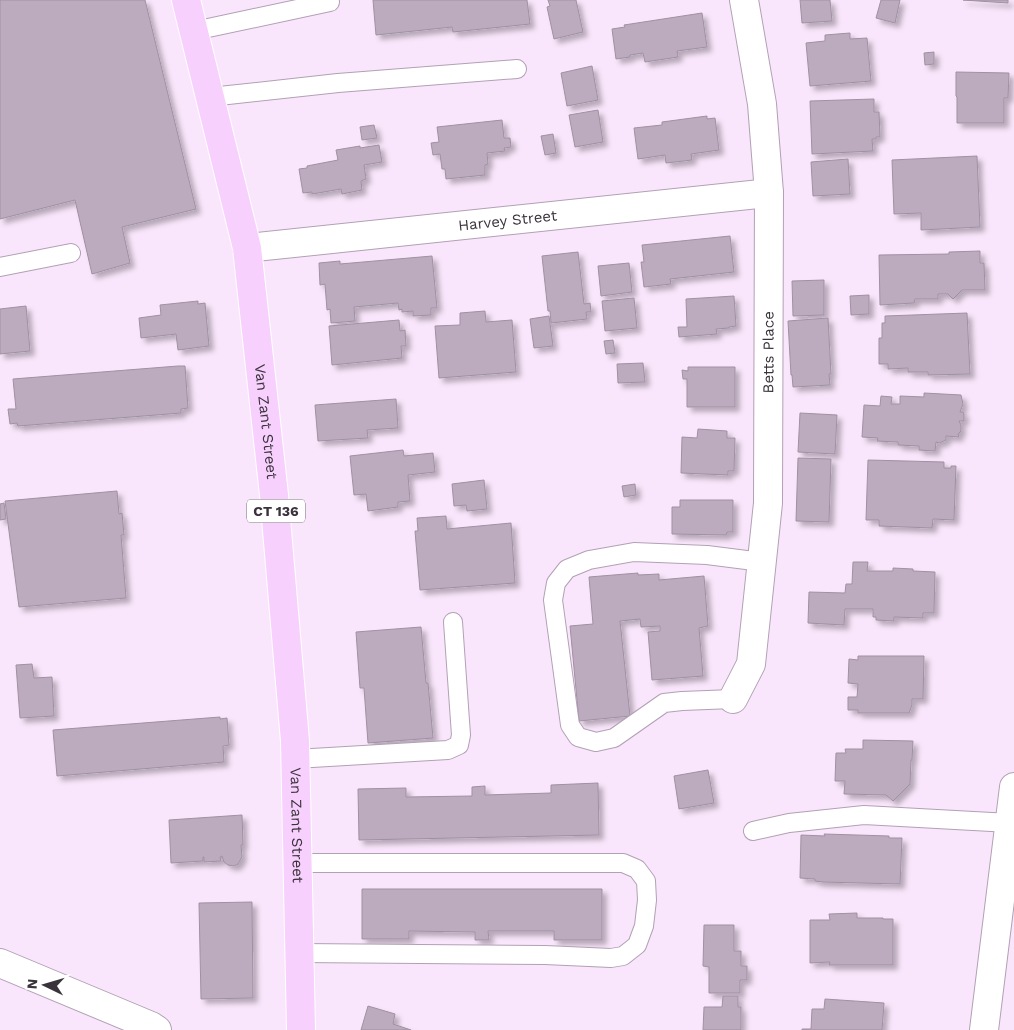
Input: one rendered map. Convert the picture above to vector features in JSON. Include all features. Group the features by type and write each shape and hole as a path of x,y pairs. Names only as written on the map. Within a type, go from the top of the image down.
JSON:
{"main road":[{"name":"Van Zant Street","path":"186,0 247,248 274,495 295,759 301,1030"}],"street":[{"name":"Betts Place","path":"733,699 750,664 768,503 769,193 762,104 744,0"},
{"name":"Harvey Street","path":"247,248 769,193"},
{"path":"984,1030 1014,787"},
{"path":"0,963 158,1030"}],"lane":[{"path":"194,31 330,2"},
{"path":"210,97 338,83 517,69"},
{"path":"0,267 71,253"},
{"path":"733,699 682,700 664,703 614,738 596,742 578,737 570,725 553,600 556,583 567,569 588,560 634,552 706,555 762,562"},
{"path":"295,759 448,750 459,745 461,735 453,622"},
{"path":"753,831 789,823 864,814 1010,823"},
{"path":"297,863 623,863 638,869 646,881 647,900 644,926 637,945 623,956 611,958 545,955 299,953"}],"building":[{"path":"0,0 145,0 196,209 122,227 130,263 92,274 75,200 0,219"},
{"path":"373,0 527,0 530,24 453,32 452,27 376,35"},
{"path":"548,0 576,0 583,32 554,39 547,7 550,6"},
{"path":"800,0 830,0 832,21 802,23"},
{"path":"881,0 900,0 895,23 876,18"},
{"path":"963,0 1008,0 1008,3"},
{"path":"702,13 707,47 677,51 678,57 645,62 643,53 616,59 612,29 625,27 624,25"},
{"path":"850,33 850,39 867,38 871,81 810,86 806,43 825,41 825,35"},
{"path":"934,52 934,64 925,65 924,53"},
{"path":"592,66 598,100 567,106 561,73"},
{"path":"956,72 1009,73 1008,98 1004,98 1004,123 957,123"},
{"path":"874,99 874,112 879,112 880,137 872,139 873,151 812,154 810,101"},
{"path":"598,110 603,142 575,147 569,115"},
{"path":"707,116 707,119 715,118 719,150 691,154 692,160 666,163 665,155 638,159 634,128 662,125 662,122"},
{"path":"502,120 504,138 510,138 511,147 504,148 505,151 487,153 488,164 485,165 485,175 446,179 445,169 442,169 440,154 433,155 431,143 439,142 437,127"},
{"path":"374,125 377,138 362,140 360,127"},
{"path":"553,134 556,153 545,155 541,136"},
{"path":"379,145 382,162 364,165 366,179 361,181 362,190 342,194 341,189 312,194 312,192 303,193 299,169 338,160 336,150"},
{"path":"977,156 980,227 921,230 921,213 894,214 892,160"},
{"path":"848,159 850,194 813,196 811,162"},
{"path":"730,236 734,272 670,279 671,284 644,287 641,262 644,262 642,245"},
{"path":"980,251 980,263 984,263 985,290 962,290 953,299 948,294 938,294 938,299 915,299 914,303 880,305 879,255 949,254 949,252"},
{"path":"578,252 584,304 590,303 591,312 586,312 587,319 551,323 542,256"},
{"path":"432,256 437,308 431,308 431,315 413,316 413,311 402,312 402,309 399,310 398,303 354,307 355,321 331,323 330,309 327,310 325,284 320,285 319,263 340,261 340,264"},
{"path":"629,263 632,292 601,296 598,266"},
{"path":"824,280 824,315 793,316 792,281"},
{"path":"869,295 869,314 851,315 850,296"},
{"path":"734,296 736,326 716,329 717,334 679,337 678,327 687,327 686,299"},
{"path":"634,298 637,328 605,331 602,301"},
{"path":"198,301 198,304 205,303 209,346 178,350 176,334 141,338 139,318 161,315 160,305"},
{"path":"26,306 30,351 0,354 0,309"},
{"path":"485,311 486,322 512,320 516,372 439,378 435,326 460,325 460,313"},
{"path":"967,313 970,374 928,375 928,372 908,372 908,368 888,369 888,364 879,364 879,338 882,338 882,323 885,323 885,316"},
{"path":"549,316 553,346 534,348 530,319"},
{"path":"828,318 830,385 793,387 788,321"},
{"path":"399,320 400,331 405,330 406,346 401,346 402,358 332,365 329,326"},
{"path":"613,340 615,353 606,354 604,341"},
{"path":"643,363 645,382 618,383 617,364"},
{"path":"185,366 188,408 181,409 181,413 18,426 17,423 10,424 8,409 16,409 13,379"},
{"path":"688,367 735,367 735,407 687,407 687,379 683,379 682,370 688,371"},
{"path":"924,393 961,395 963,404 960,412 964,414 964,420 959,421 961,431 958,434 959,437 946,436 946,440 939,443 936,442 935,451 919,450 919,446 898,445 898,442 877,441 878,438 862,437 864,405 880,406 881,396 892,397 891,404 900,404 900,396 924,397"},
{"path":"396,399 398,428 367,430 368,438 318,441 315,405"},
{"path":"800,413 837,415 835,454 798,452"},
{"path":"698,429 727,431 727,438 735,438 734,471 728,471 728,475 681,473 682,437 697,438"},
{"path":"403,450 404,456 433,453 435,472 408,475 410,501 398,502 398,507 368,511 366,494 354,495 350,456"},
{"path":"798,458 831,459 829,522 796,521"},
{"path":"868,460 944,462 944,468 956,466 954,520 933,519 932,528 879,526 879,520 866,520"},
{"path":"484,480 487,509 467,511 466,505 454,506 452,484"},
{"path":"635,484 636,495 624,497 622,486"},
{"path":"117,491 119,514 122,513 124,535 121,535 126,598 19,607 5,501"},
{"path":"680,500 733,500 733,532 727,532 726,535 672,534 672,507 680,507"},
{"path":"4,503 6,519 0,520 0,504"},
{"path":"446,516 447,529 511,523 515,583 420,590 415,531 418,531 417,518"},
{"path":"853,562 868,562 867,571 893,571 893,568 935,572 934,613 923,613 923,618 894,617 894,621 876,620 876,617 873,617 873,609 845,609 844,625 808,623 809,592 845,593 846,584 852,584"},
{"path":"638,573 638,575 659,574 659,580 704,576 708,626 699,628 703,676 652,680 648,632 660,631 660,626 641,627 640,619 620,621 630,716 579,721 570,626 593,624 589,577"},
{"path":"421,627 433,738 368,743 364,688 360,688 356,632"},
{"path":"858,656 924,656 923,699 912,699 909,713 858,713 858,710 848,710 848,697 857,697 858,684 848,683 849,659 858,660"},
{"path":"32,664 34,678 52,677 54,716 20,718 16,665"},
{"path":"220,717 220,719 227,718 229,745 223,746 224,762 57,776 53,730"},
{"path":"863,740 913,741 910,784 893,801 886,795 844,794 845,781 835,781 836,753 846,753 845,749 863,749"},
{"path":"708,770 714,803 679,809 674,776"},
{"path":"598,783 599,835 359,840 358,789 406,788 406,797 472,796 472,787 485,786 485,795 551,793 551,785"},
{"path":"242,815 243,845 241,845 242,857 238,864 234,866 228,865 224,862 222,856 220,857 221,861 204,862 203,857 203,861 171,863 169,820"},
{"path":"824,834 902,838 900,884 823,882 815,881 815,879 800,878 801,835 825,836"},
{"path":"362,889 602,889 602,940 554,940 554,931 488,931 489,940 475,940 475,932 409,931 409,939 362,939"},
{"path":"252,902 253,998 201,999 199,903"},
{"path":"857,913 857,918 893,919 893,965 829,965 830,962 810,963 810,920 830,920 829,914"},
{"path":"704,925 734,925 734,951 741,951 741,966 747,966 747,980 740,980 740,993 709,993 709,967 703,966"},
{"path":"723,996 738,996 738,1007 741,1007 741,1030 703,1030 704,1007 722,1007"},
{"path":"825,999 884,1003 882,1030 802,1030 811,1029 812,1009 824,1009"},
{"path":"368,1006 395,1014 393,1024 411,1030 361,1030"}]}
